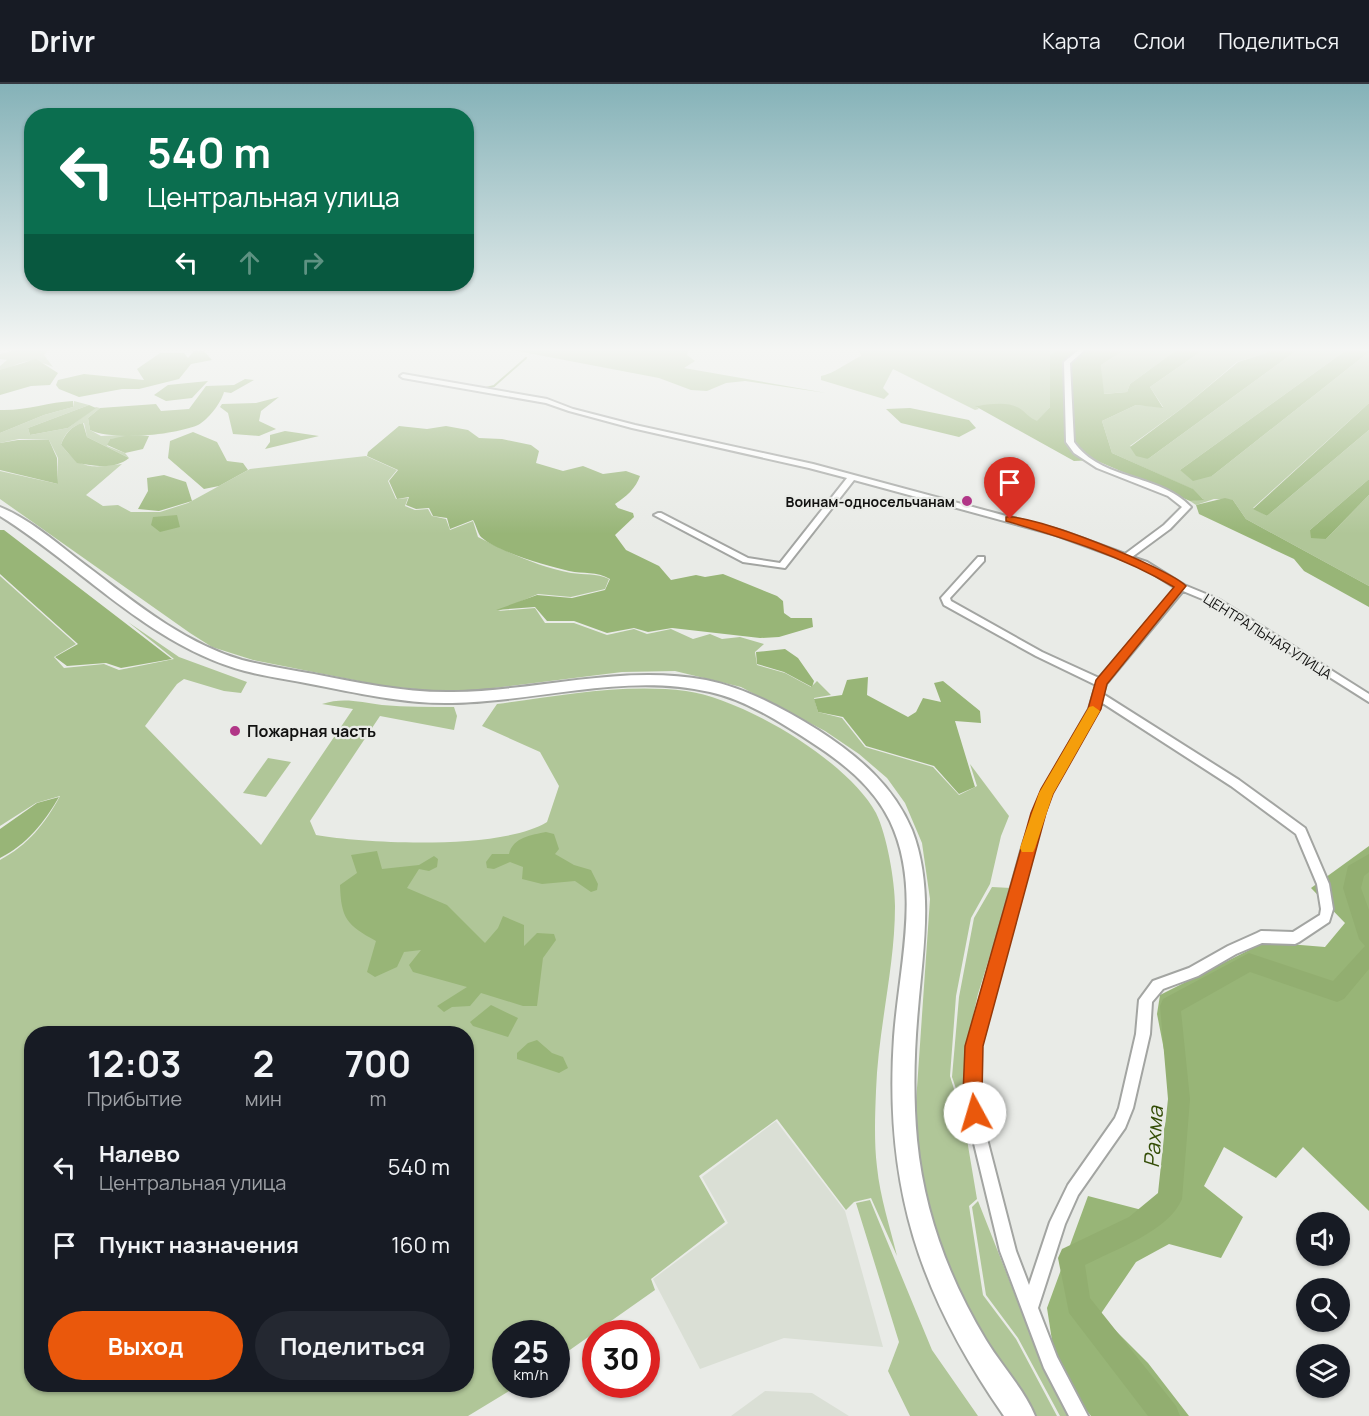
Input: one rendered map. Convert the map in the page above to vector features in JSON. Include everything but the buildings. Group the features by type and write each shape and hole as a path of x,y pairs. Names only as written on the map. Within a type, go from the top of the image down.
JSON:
{"main road":[{"path":"0,512 25,526 160,624 224,659 269,671 388,693 444,698 644,681 698,684 748,700 776,714 827,743 863,771 880,790 902,825 915,877 915,939 901,1100 905,1147 916,1207 926,1247 945,1295 975,1350 1021,1416"}],"street":[{"name":"ЦЕНТРАЛЬНАЯ УЛИЦА","path":"577,410 625,425 674,434 983,511 1059,533 1126,557 1215,601 1369,699"},
{"path":"1070,410 1072,448 1096,464 1169,493 1187,507 1167,527 1126,557"},
{"path":"658,515 746,560 782,566 852,477"},
{"path":"981,559 945,598 947,603 1100,689 1301,831 1318,867 1327,909 1325,918 1295,938 1261,937 1193,972 1158,985 1146,1000 1143,1034 1126,1108 1120,1123 1073,1190 1058,1222 1029,1309"},
{"path":"1079,1416 1050,1362 1008,1251 978,1131 972,1095 974,1046 1038,813 1100,689 1181,586"}],"shaded area":[{"path":"776,1121 845,1211 883,1347 784,1338 700,1369 653,1279 728,1223 702,1177"},
{"path":"765,1391 812,1393 849,1416 731,1416"}],"green space":[{"path":"0,410 62,410 44,415 0,433"},
{"path":"62,410 75,410 28,428 30,435 68,428 92,410 97,410 88,418 90,430 101,436 169,433 110,439 107,446 125,453 129,458 87,437 84,423 76,426 64,437 61,445 81,463 94,466 122,464 86,495 103,506 118,505 131,512 160,512 188,503 250,469 366,456 397,470 388,481 396,499 408,498 405,506 415,510 428,509 432,516 446,519 450,530 473,521 478,537 523,558 571,573 609,579 605,589 571,597 538,594 498,611 535,608 545,623 574,623 607,635 634,629 647,634 671,629 693,639 710,634 722,639 740,637 764,644 755,652 757,665 785,673 811,687 817,681 831,695 814,698 818,712 842,718 865,747 933,767 959,795 977,786 970,764 1009,816 1001,836 990,884 971,918 956,996 950,1076 964,1122 977,1199 969,1206 983,1295 1016,1339 1057,1416 1032,1416 958,1307 919,1183 915,1117 930,899 922,843 905,803 887,778 859,754 825,731 741,687 675,671 622,672 478,690 426,690 384,686 253,660 212,647 0,499 0,471 58,484 58,458 49,440 19,439 0,443 0,433"},
{"path":"75,410 93,410 68,428 30,435 28,428"},
{"path":"97,410 213,410 198,425 174,432 128,436 90,430 88,418"},
{"path":"224,410 262,410 259,421 276,429 259,436 233,434 228,413"},
{"path":"887,410 921,410 969,420 976,428 959,437 901,423"},
{"path":"982,410 1022,410 1037,421 1047,410 1125,410 1102,421 1112,453 1193,489 1204,500 1190,501 1095,460 1074,461"},
{"path":"1001,410 1047,410 1037,422"},
{"path":"1125,410 1179,410 1130,446 1148,459 1215,410 1263,410 1180,470 1212,476 1295,410 1361,410 1253,508 1267,516 1369,430 1369,479 1310,530 1326,539 1369,495 1369,586 1246,519 1233,500 1214,499 1196,505 1190,501 1203,499 1192,489 1112,453 1102,421"},
{"path":"1179,410 1215,410 1148,459 1136,456 1130,447"},
{"path":"1263,410 1295,410 1212,476 1193,481 1180,470"},
{"path":"1361,410 1369,410 1369,430 1267,516 1253,509"},
{"path":"83,423 87,437 129,458 110,466 77,463 61,445 69,431"},
{"path":"399,426 427,429 446,426 468,430 479,438 502,439 531,445 539,451 536,463 563,471 583,466 603,474 626,471 640,476 630,492 615,504 618,508 633,513 634,517 615,535 626,550 659,566 671,580 696,575 705,577 723,574 777,596 783,601 784,613 791,618 812,618 813,627 779,637 760,638 672,628 648,632 634,628 607,633 574,621 547,621 535,607 496,610 537,595 572,598 605,590 610,579 595,574 560,569 511,553 481,537 473,520 450,529 447,518 433,516 429,508 416,509 406,505 409,497 397,499 389,481 398,470 367,456 368,452"},
{"path":"285,431 319,436 265,449 270,442 270,435"},
{"path":"193,432 217,442 227,461 243,463 248,470 219,486 204,489 168,458 170,441"},
{"path":"125,436 149,436 143,449 125,453 107,445 110,439"},
{"path":"18,440 49,440 57,458 58,484 0,470 0,443"},
{"path":"164,475 186,482 192,501 159,511 138,509 148,491 147,478"},
{"path":"1369,479 1369,495 1326,539 1311,538 1310,530"},
{"path":"1225,498 1233,500 1246,519 1369,586 1369,607 1304,571 1294,559 1199,514 1196,505"},
{"path":"177,515 180,527 160,532 151,525 153,517"},
{"path":"0,530 4,530 172,659 121,668 106,663 67,666 55,657 78,644 0,574"},
{"path":"0,576 76,644 54,657 64,668 104,664 119,670 174,659 128,622 179,657 247,682 241,693 224,691 184,679 177,684 145,726 261,845 353,709 322,704 344,700 391,706 454,707 457,716 454,730 380,716 310,821 316,835 368,841 468,841 526,831 547,822 559,786 540,752 482,726 497,704 591,691 663,689 710,696 764,719 819,754 843,773 862,793 876,813 887,846 895,906 890,975 877,1068 875,1139 880,1189 897,1256 871,1198 854,1202 846,1210 777,1119 699,1176 725,1222 651,1279 655,1290 612,1320 582,1320 582,1341 570,1350 570,1320 492,1320 492,1398 498,1398 468,1416 0,1416 0,860 19,848 35,833 60,796 36,803 0,826"},
{"path":"785,649 798,658 814,681 812,687 784,672 757,664 756,652"},
{"path":"868,677 867,695 908,717 916,712 923,698 941,702 934,683 943,681 980,711 981,723 955,721 975,787 959,794 934,766 866,746 843,717 818,712 814,699 842,695 847,680"},
{"path":"268,758 291,762 266,797 243,793"},
{"path":"59,797 34,832 0,858 0,829 37,803"},
{"path":"546,832 554,834 559,849 555,854 574,865 591,870 598,884 597,890 591,892 575,881 542,884 522,879 523,867 510,862 494,869 487,868 486,862 492,854 509,854 511,848 519,840"},
{"path":"1369,846 1369,1211 1303,1147 1276,1178 1224,1147 1204,1186 1243,1217 1221,1258 1169,1244 1136,1262 1100,1315 1148,1363 1189,1416 1091,1416 1057,1373 1047,1308 1088,1196 1165,1216 1164,1129 1173,1096 1157,1014 1160,995 1265,942 1325,947 1345,923 1311,888"},
{"path":"377,851 382,869 419,865 434,856 438,859 437,867 429,871 419,869 407,888 447,905 485,943 498,928 503,916 524,925 524,946 537,933 554,934 556,940 543,958 537,1006 523,1006 481,993 470,1006 452,1007 444,1012 437,1006 467,987 413,972 409,965 421,950 404,952 397,967 375,977 367,972 376,941 358,930 348,920 342,906 340,885 357,873 351,855"},
{"path":"992,887 1011,888 978,994 968,1039 965,1115 952,1077 959,997 974,918"},
{"path":"491,1005 518,1018 508,1037 473,1026 470,1022"},
{"path":"537,1040 552,1053 563,1057 568,1068 559,1073 517,1059 517,1053 528,1043"},
{"path":"870,1200 932,1350 978,1416 910,1416 888,1371 899,1342 856,1203"},
{"path":"978,1201 1038,1353 1071,1416 1060,1416 1018,1338 986,1295 972,1207"}],"waterway":[{"name":"Рахма","path":"1369,862 1355,872 1352,888 1369,939"},
{"name":"Рахма","path":"1166,1416 1078,1304 1071,1258 1138,1226 1170,1199 1179,1099 1170,1006 1249,962 1337,992 1369,954"}],"slow traffic":[{"path":"1028,848 1046,793 1093,711"}],"place":[{"name":"Воинам-односельчанам","path":"967,501"},
{"name":"Пожарная часть","path":"235,731"}],"route":[{"path":"975,1113 972,1095 974,1046 1038,813 1046,793 1094,709 1101,683 1181,586 1144,564 1059,533 1010,519"}]}
